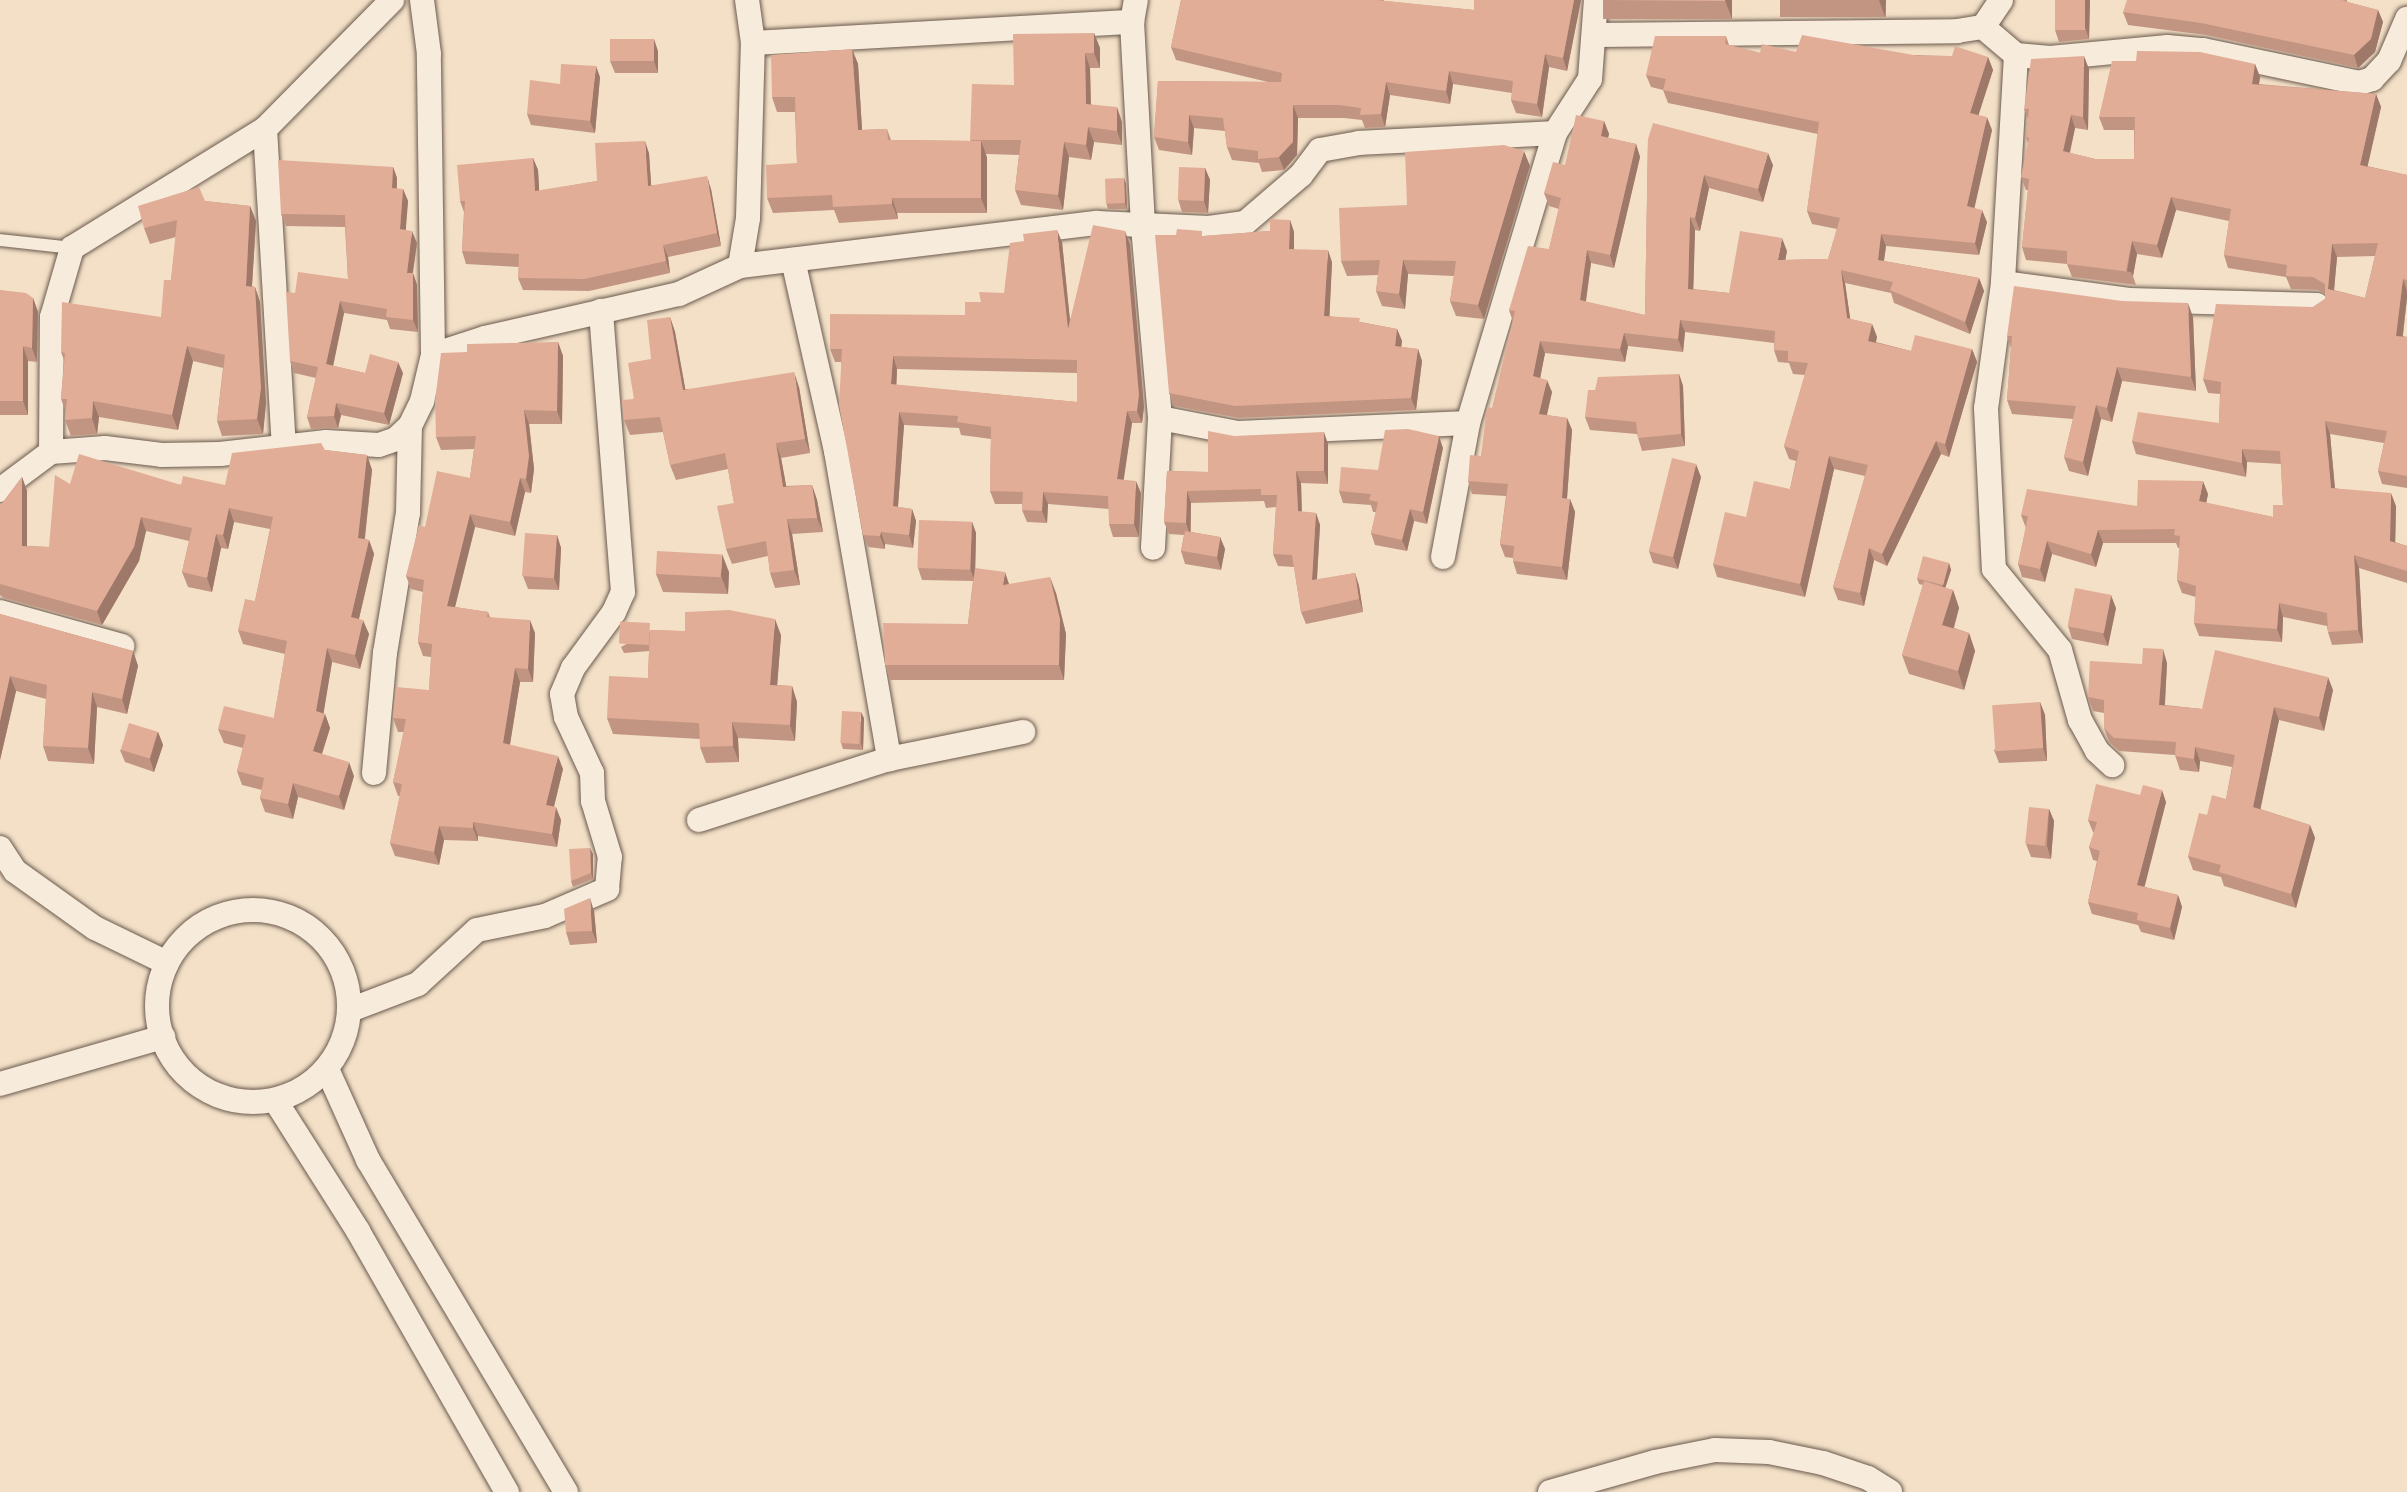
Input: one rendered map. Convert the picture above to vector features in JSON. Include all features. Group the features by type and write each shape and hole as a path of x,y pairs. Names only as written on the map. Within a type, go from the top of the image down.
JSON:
{"street":[{"path":"51,452 52,317 72,248 265,129 392,0"},
{"path":"0,490 51,452 105,448 162,455 284,450 326,442 379,445 396,439 410,426 422,401 433,355 429,54 422,0"},
{"path":"740,267 748,218 753,43 747,0"},
{"path":"1443,557 1468,424 1555,133 1590,79 1597,35 1596,0"},
{"path":"1597,35 1957,32 1983,27 2001,0"},
{"path":"753,43 1134,11 1143,228 1160,418 1153,548"},
{"path":"1983,27 2016,55 2050,58 2167,47 2203,50 2359,83 2372,79 2389,61 2407,19"},
{"path":"2016,55 2003,283 1986,408 1994,569 2060,650 2080,720 2097,751 2112,765"},
{"path":"265,129 284,450"},
{"path":"433,355 601,310 679,294 740,267 1097,222 1143,228 1209,228 1245,223 1301,175 1320,149 1359,143 1555,133"},
{"path":"793,260 838,463 889,759"},
{"path":"2003,283 2129,300 2317,305"},
{"path":"350,1010 418,984 477,930 545,916 607,889 610,857 593,802 592,773 566,717 562,694 573,668 614,612 623,592 601,310"},
{"path":"1160,418 1238,433 1468,424"},
{"path":"374,773 385,653 408,513 410,426"},
{"path":"0,612 122,646"},
{"path":"699,820 889,759 1023,732"},
{"path":"0,848 15,870 85,920 167,963"},
{"path":"244,911 277,913 306,926 330,948 346,977 350,1010 344,1041 327,1069 303,1089 275,1100 244,1102 214,1094 188,1077 169,1053 163,1037 157,993 167,963 186,937 213,919 244,911"},
{"path":"0,1084 163,1037"},
{"path":"327,1069 368,1160 566,1492"},
{"path":"275,1100 358,1231 507,1492"},
{"path":"1549,1492 1655,1462 1716,1450 1769,1452 1823,1463 1868,1478 1890,1492"}],"lane":[{"path":"0,240 72,248"}],"building":[{"path":"1181,0 1377,0 1474,10 1474,0 1574,0 1563,58 1545,54 1537,104 1511,100 1513,81 1449,71 1446,91 1386,82 1381,114 1360,115 1361,108 1339,105 1293,105 1293,142 1279,157 1258,159 1258,151 1227,147 1223,118 1189,115 1188,142 1154,137 1158,81 1281,82 1282,73 1171,47"},
{"path":"1603,0 1725,0 1725,1"},
{"path":"2055,0 2085,0 2085,30 2055,30"},
{"path":"2127,0 2340,0 2378,10 2371,39 2354,55 2201,23 2123,12"},
{"path":"1094,33 1094,53 1085,53 1086,104 1117,107 1117,131 1088,127 1086,145 1064,142 1058,195 1015,190 1021,140 970,140 972,84 1014,85 1013,34"},
{"path":"1802,35 1919,56 1952,56 1955,46 1988,57 1970,113 1987,117 1967,206 1982,210 1975,243 1881,234 1878,260 1979,278 1965,322 1890,290 1893,282 1841,270 1847,318 1872,324 1868,341 1911,351 1915,335 1972,349 1945,444 1936,441 1882,554 1869,548 1860,593 1833,587 1868,465 1829,456 1800,584 1713,564 1725,512 1746,517 1754,481 1790,489 1799,451 1784,446 1808,363 1788,361 1788,351 1774,350 1775,331 1680,320 1678,339 1624,333 1620,349 1540,341 1533,376 1547,380 1539,414 1567,418 1562,498 1570,499 1562,567 1513,561 1514,546 1500,544 1508,484 1468,481 1470,455 1481,456 1487,407 1492,408 1515,311 1509,310 1528,246 1549,249 1561,198 1544,193 1553,162 1565,165 1576,115 1604,121 1601,136 1636,144 1610,255 1587,250 1580,300 1645,315 1648,139 1653,123 1768,153 1758,189 1704,175 1695,218 1690,217 1688,289 1729,293 1740,231 1782,238 1778,260 1828,259 1840,218 1807,211 1819,122 1663,90 1666,79 1646,75 1655,36 1726,36 1725,44 1760,53 1762,44 1796,52"},
{"path":"610,39 654,39 654,61 610,61"},
{"path":"852,49 858,130 887,129 888,140 981,141 981,198 892,198 892,204 833,207 832,195 767,198 766,165 797,163 795,97 772,97 771,55"},
{"path":"2137,51 2200,52 2255,64 2252,84 2376,94 2360,165 2407,175 2407,280 2403,279 2396,336 2407,337 2407,476 2378,471 2387,431 2325,421 2331,488 2391,493 2390,541 2407,546 2407,571 2354,555 2358,630 2328,632 2327,613 2279,603 2277,629 2194,623 2196,586 2177,580 2180,536 2174,535 2175,529 2098,530 2091,554 2047,541 2040,569 2018,564 2028,516 2021,515 2027,489 2137,506 2138,480 2203,481 2199,501 2273,517 2273,505 2283,505 2280,451 2242,449 2242,463 2132,441 2138,412 2219,423 2221,382 2203,379 2216,304 2313,307 2325,299 2325,284 2313,277 2286,276 2287,265 2224,255 2231,209 2171,197 2157,245 2132,241 2126,271 2131,272 2067,264 2067,251 2022,247 2029,179 2021,177 2029,138 2026,137 2029,109 2024,109 2031,59 2084,56 2083,117 2071,115 2063,151 2095,159 2134,159 2135,117 2099,117 2112,61 2136,61","holes":["2378,243 2365,298 2328,289 2332,244"]},
{"path":"561,64 596,66 590,121 527,114 530,80 560,84"},
{"path":"645,141 648,186 707,176 717,233 663,245 666,261 584,279 518,278 519,254 462,251 465,201 460,201 457,165 533,158 535,191 597,181 595,143"},
{"path":"1504,145 1524,151 1478,305 1450,301 1456,261 1403,260 1399,294 1376,291 1380,260 1341,261 1339,208 1407,205 1405,152"},
{"path":"278,160 393,167 392,188 403,189 400,229 412,231 407,273 413,273 413,320 386,317 387,309 340,301 326,364 365,373 370,354 398,362 384,413 336,403 334,416 307,417 318,367 290,361 286,292 295,293 298,272 348,279 345,215 281,214"},
{"path":"1179,167 1205,168 1204,201 1178,200"},
{"path":"1124,178 1125,203 1106,204 1105,179"},
{"path":"199,187 205,201 250,206 246,286 255,287 261,388 257,419 217,421 225,355 187,346 172,415 93,401 92,418 65,420 67,399 61,399 65,353 61,352 62,302 161,317 164,280 171,280 177,220 144,228 138,206"},
{"path":"1270,219 1290,220 1289,249 1328,250 1324,316 1360,318 1359,322 1397,329 1395,346 1418,349 1411,398 1235,406 1169,393 1155,235 1176,235 1177,229 1202,231 1202,236 1270,231"},
{"path":"1093,225 1125,231 1139,395 1137,411 1127,411 1117,479 1136,481 1134,524 1109,524 1108,496 1043,492 1042,511 1022,510 1023,492 990,491 991,427 957,422 958,416 899,412 893,506 912,509 909,535 881,532 880,536 863,535 839,405 842,349 830,349 830,314 965,315 965,302 981,302 979,292 1004,293 1010,243 1024,241 1023,234 1057,230 1068,329","holes":["893,356 1077,360 1077,402 891,384"]},
{"path":"2014,286 2122,301 2188,303 2191,377 2117,367 2107,408 2096,405 2083,462 2064,457 2076,406 2007,400 2012,336 2007,336"},
{"path":"0,290 26,293 33,298 32,348 23,346 23,401 0,401"},
{"path":"670,317 683,390 794,372 805,439 776,443 783,487 812,485 817,518 787,519 794,570 770,573 766,541 726,549 717,506 734,503 725,453 670,465 660,417 624,420 622,400 634,399 628,363 651,359 647,320"},
{"path":"558,342 557,411 524,410 529,456 526,479 520,478 510,522 470,514 447,606 488,612 487,617 530,620 528,669 515,668 503,743 558,756 546,805 556,807 552,834 473,822 473,828 439,826 434,852 390,843 402,784 393,782 406,719 393,718 396,687 429,690 432,644 418,642 424,580 406,576 419,525 425,527 437,471 470,478 476,436 436,437 435,401 441,353 467,352 467,344"},
{"path":"1679,374 1681,434 1638,438 1636,422 1585,417 1588,390 1595,390 1598,377"},
{"path":"1408,429 1439,436 1423,512 1410,509 1402,540 1371,533 1378,502 1369,500 1371,494 1339,491 1341,467 1378,470 1385,430"},
{"path":"1208,431 1234,436 1324,432 1324,471 1296,471 1298,511 1316,513 1312,580 1355,573 1359,599 1301,612 1292,555 1273,554 1277,495 1261,495 1261,489 1187,491 1186,523 1164,522 1167,471 1208,472"},
{"path":"321,443 325,450 367,455 358,538 369,540 351,617 363,620 355,655 327,648 316,711 325,714 313,751 349,762 339,796 293,783 288,804 260,798 264,778 237,771 246,735 218,729 224,706 274,718 287,641 238,630 245,599 255,601 273,517 229,508 223,535 216,534 207,578 182,572 192,528 141,517 134,547 97,611 0,584 0,506 22,477 22,546 49,547 55,475 70,484 79,454 181,485 183,476 225,485 232,453"},
{"path":"1672,458 1696,464 1673,557 1649,551"},
{"path":"919,520 972,522 970,570 917,568"},
{"path":"1185,531 1220,537 1217,557 1182,551"},
{"path":"525,533 557,535 554,578 522,576"},
{"path":"657,551 722,554 721,577 656,574"},
{"path":"1923,556 1949,563 1943,585 1917,578"},
{"path":"975,568 1005,572 1003,585 1050,577 1060,619 1059,665 885,665 883,623 968,624"},
{"path":"1924,581 1953,590 1942,625 1969,633 1958,671 1902,655"},
{"path":"2075,588 2111,595 2104,633 2068,626"},
{"path":"729,610 775,619 770,685 792,686 790,725 732,722 733,746 700,747 699,723 607,718 609,676 648,678 650,630 685,631 685,612"},
{"path":"0,614 133,651 122,699 92,692 88,748 43,746 47,685 10,676 0,721"},
{"path":"620,621 650,623 649,645 619,643"},
{"path":"2143,648 2163,649 2159,705 2202,709 2215,650 2328,677 2319,717 2274,707 2253,807 2310,825 2291,894 2219,872 2221,865 2188,856 2199,813 2207,815 2212,795 2226,799 2235,755 2195,747 2194,759 2175,756 2176,742 2114,738 2104,728 2104,700 2088,697 2090,661 2142,664"},
{"path":"2040,702 2043,748 1995,751 1992,705"},
{"path":"842,711 861,712 859,744 840,743"},
{"path":"129,723 158,732 150,759 121,750"},
{"path":"2096,784 2140,795 2143,785 2162,790 2137,885 2178,895 2170,928 2137,920 2138,913 2088,902 2100,851 2089,847 2097,822 2088,820"},
{"path":"2029,807 2049,809 2045,846 2025,844"},
{"path":"590,848 591,873 571,881 569,849"},
{"path":"590,898 592,931 566,932 564,909"}]}
